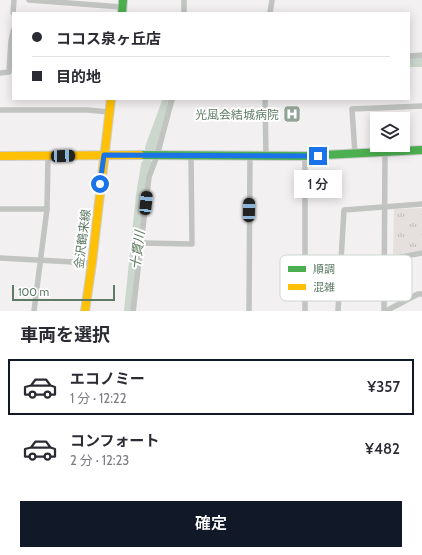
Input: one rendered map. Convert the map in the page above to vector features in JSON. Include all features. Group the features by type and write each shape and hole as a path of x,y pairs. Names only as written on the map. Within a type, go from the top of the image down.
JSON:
{"street":[{"path":"13,12 14,0"},
{"path":"29,0 123,7"},
{"path":"184,0 184,12"},
{"path":"270,12 272,0"},
{"path":"0,73 9,72 12,44"},
{"path":"410,56 422,55"},
{"name":"金沢鶴来線","path":"85,311 111,100"},
{"path":"133,311 150,177 172,100"},
{"path":"265,100 266,156"},
{"path":"355,154 352,109 422,106"},
{"path":"0,110 86,110 109,112"},
{"path":"410,151 422,150"},
{"path":"0,156 306,156 385,152 385,255"},
{"path":"34,311 47,209 48,156"},
{"path":"142,243 192,244 191,156"},
{"path":"248,311 250,156"},
{"path":"305,255 306,156"},
{"path":"342,255 344,210 422,204"},
{"path":"0,209 47,209"},
{"path":"411,255 422,253"},
{"path":"0,258 92,263"},
{"path":"412,297 422,294"},
{"path":"305,301 305,311"},
{"path":"338,311 339,301"},
{"path":"385,311 404,301"}],"green space":[{"path":"422,208 422,250 393,255 394,209"}],"waterway":[{"name":"十貫川","path":"410,61 422,61"},
{"name":"十貫川","path":"151,148 169,100"},
{"name":"十貫川","path":"130,311 142,195 147,165"}],"traffic: fast":[{"path":"122,12 123,0"},
{"path":"140,155 305,156 422,150"}],"traffic: slow":[{"path":"85,311 111,100"},
{"path":"0,156 140,155"}],"place":[{"name":"光風会結城病院","path":"292,114"}],"route":[{"path":"100,184 104,155 318,156"}]}
